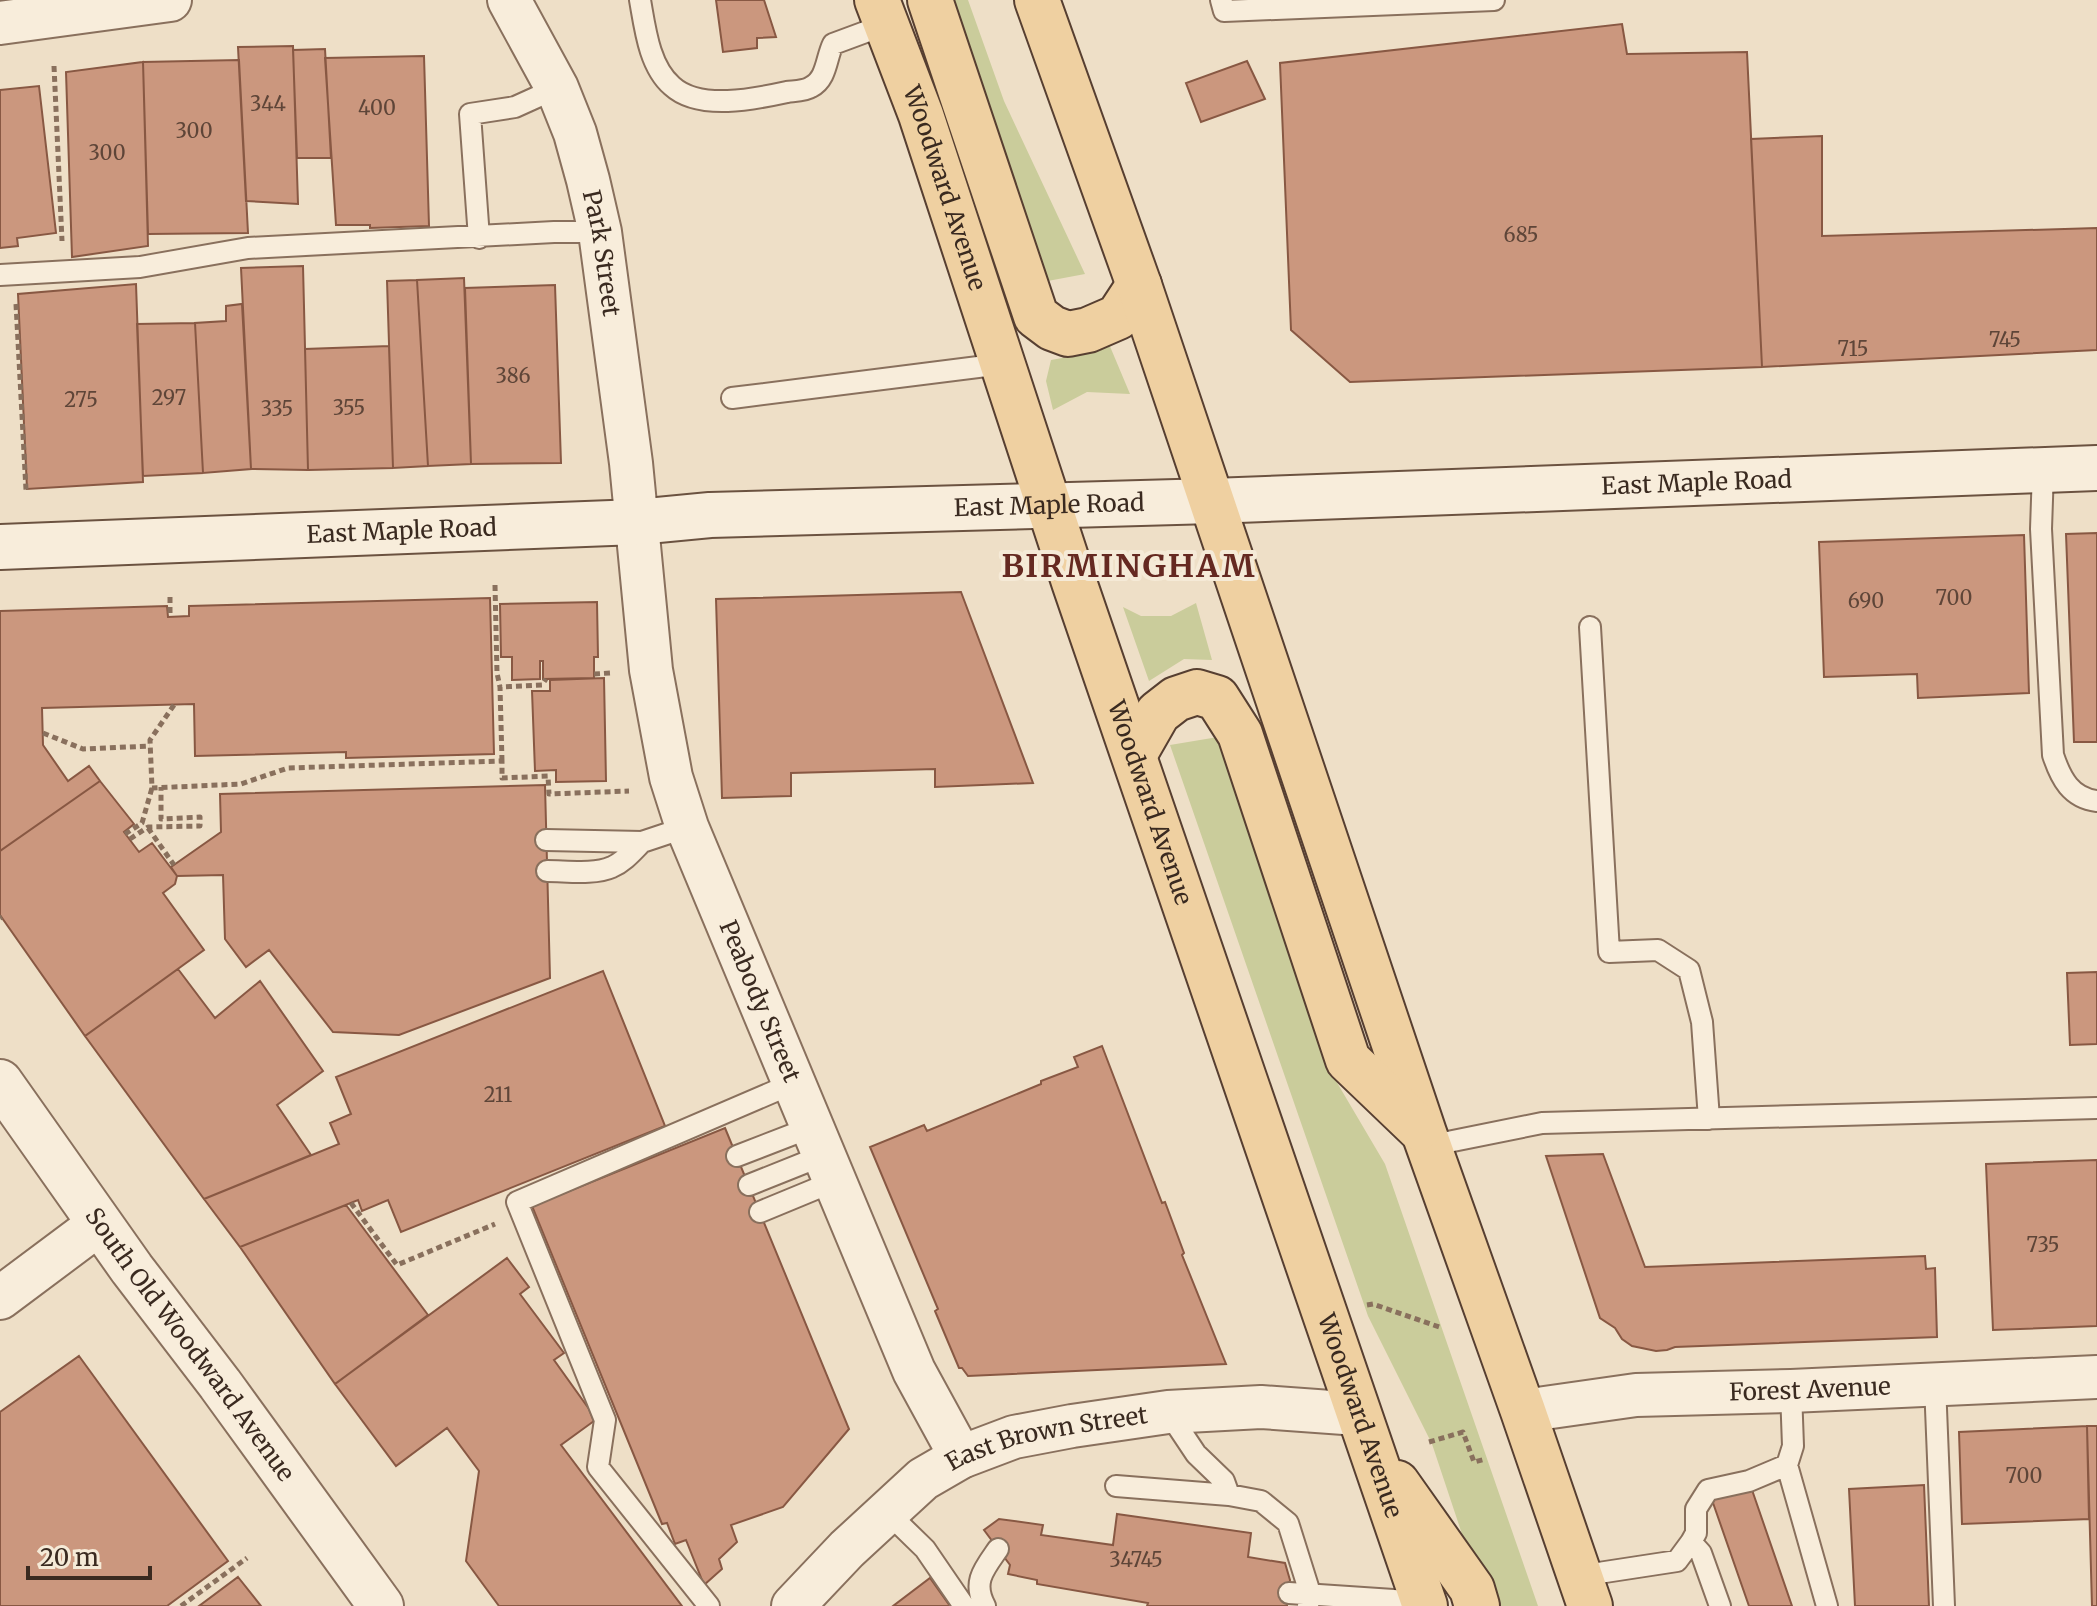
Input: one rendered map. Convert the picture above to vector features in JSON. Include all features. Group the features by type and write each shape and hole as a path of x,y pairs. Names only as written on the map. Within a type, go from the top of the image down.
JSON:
{"main road":[{"path":"930,0 1036,316 1052,328 1068,334 1088,330 1118,317 1139,285"},
{"path":"1028,4 1139,285 1426,1139 1585,1591"},
{"name":"Woodward Avenue","path":"882,12 921,115 1049,507 1424,1604"},
{"name":"East Maple Road","path":"0,547 637,522 710,515 1049,507 2097,468"},
{"path":"1134,755 1158,713 1176,699 1197,692 1217,698 1240,734 1348,1060 1426,1139"},
{"name":"South Old Woodward Avenue","path":"0,1082 99,1224 381,1606"},
{"path":"1364,1430 1472,1589 1477,1606"}],"street":[{"path":"0,23 170,0"},
{"name":"Park Street","path":"509,0 557,88 575,133 588,180 600,232 637,522"},
{"name":"Peabody Street","path":"637,522 651,670 671,777 687,827 914,1371 961,1457"},
{"path":"0,1298 99,1224"},
{"name":"Forest Avenue","path":"1523,1411 1636,1395 2097,1377"},
{"name":"East Brown Street","path":"793,1606 847,1549 923,1479 961,1457 1014,1437 1168,1412 1261,1407 1364,1430"}],"lane":[{"path":"640,0 656,64 673,88 688,96 729,101 813,87 825,73 833,44 882,12"},
{"path":"1221,0 1224,11 1494,0"},
{"path":"479,238 470,114 515,107 557,88"},
{"path":"0,275 140,267 248,248 600,232"},
{"path":"732,398 1002,364"},
{"path":"2043,470 2041,529 2053,755 2060,777 2071,790 2085,800 2097,801"},
{"path":"1590,627 1609,952 1658,950 1689,970 1702,1022 1709,1119"},
{"path":"546,840 642,842 687,827"},
{"path":"547,871 599,871 624,860 642,842"},
{"path":"709,1606 598,1467 605,1420 517,1202 794,1083"},
{"path":"1426,1139 1542,1123 2097,1108"},
{"path":"737,1156 824,1154"},
{"path":"749,1185 824,1154"},
{"path":"760,1212 824,1154"},
{"path":"1935,1384 1944,1606"},
{"path":"1791,1391 1793,1446 1787,1465 1827,1606"},
{"path":"1168,1412 1196,1454 1224,1481 1229,1495"},
{"path":"1585,1591 1677,1561 1696,1533 1696,1509 1708,1490 1749,1481 1787,1465"},
{"path":"1116,1486 1229,1495 1261,1501 1288,1523 1309,1600"},
{"path":"887,1512 925,1549 964,1606"},
{"path":"1691,1542 1701,1553 1720,1606"},
{"path":"985,1606 980,1596 981,1573 998,1549"},
{"path":"1289,1593 1309,1600 1424,1604"}],"path":[{"path":"54,66 63,252"},
{"path":"15,303 26,490"},
{"path":"495,585 502,778 548,776 549,794 629,791"},
{"path":"170,597 170,616"},
{"path":"594,674 610,673"},
{"path":"500,687 542,685 546,679"},
{"path":"161,787 161,819 200,817 200,826 148,827 128,836 142,823 152,788 150,740 174,705"},
{"path":"43,733 83,749 150,746"},
{"path":"152,788 241,784 288,768 502,761"},
{"path":"148,827 174,865"},
{"path":"351,1203 397,1265 521,1213"},
{"path":"1361,1306 1373,1304 1442,1328"},
{"path":"1429,1442 1463,1432 1474,1462 1486,1459"},
{"path":"181,1606 247,1558"}],"green space":[{"path":"944,0 968,0 1004,101 1085,274 1037,283"},
{"path":"1109,344 1130,394 1087,392 1053,410 1046,381 1051,360 1079,355"},
{"path":"1196,603 1212,660 1184,659 1149,681 1123,607 1141,616 1171,616"},
{"path":"1218,737 1329,1069 1385,1164 1538,1606 1486,1606 1432,1444 1368,1316 1170,745"}],"building":[{"path":"716,0 764,0 776,37 757,38 757,48 723,52"},
{"path":"1622,24 1627,54 1747,52 1762,367 1350,382 1291,330 1280,63"},
{"path":"293,46 298,204 246,201 238,47"},
{"path":"325,49 331,158 297,158 293,50"},
{"path":"424,56 429,226 370,228 370,225 336,225 325,58"},
{"path":"239,60 248,233 148,234 143,62"},
{"path":"1247,61 1265,99 1201,122 1186,83"},
{"path":"143,62 148,246 72,257 66,72"},
{"path":"39,86 56,233 17,238 18,246 0,248 0,90"},
{"path":"1822,136 1822,236 2097,228 2097,350 1762,367 1751,139"},
{"path":"303,266 308,470 251,469 241,268"},
{"path":"464,278 471,464 428,466 417,280"},
{"path":"417,280 428,466 393,468 387,281"},
{"path":"136,284 143,482 27,489 18,294"},
{"path":"555,285 561,463 471,464 465,288"},
{"path":"242,304 251,469 203,473 195,323 226,321 226,306"},
{"path":"195,323 203,473 143,476 137,324"},
{"path":"389,346 393,468 308,470 305,349"},
{"path":"2097,533 2097,742 2074,742 2066,534"},
{"path":"2024,535 2029,693 1918,698 1917,674 1824,677 1819,542"},
{"path":"961,592 1033,783 935,787 935,769 791,773 791,796 722,798 716,599"},
{"path":"490,598 494,754 346,758 346,752 195,756 194,704 42,708 43,745 68,781 89,766 100,781 0,851 0,611 167,606 168,617 189,616 189,606"},
{"path":"597,602 598,657 594,657 594,678 543,679 543,661 540,661 540,679 512,680 512,657 501,657 500,604"},
{"path":"604,678 606,781 556,782 556,770 535,771 532,691 550,691 550,680"},
{"path":"100,781 134,824 124,832 139,852 152,843 177,876 175,884 163,893 204,950 85,1036 0,915 0,851"},
{"path":"545,785 550,978 399,1035 333,1032 269,950 246,967 225,939 223,875 177,876 171,867 221,832 220,794"},
{"path":"178,969 215,1018 260,981 323,1071 277,1105 311,1155 204,1199 85,1036"},
{"path":"603,971 665,1126 401,1232 388,1200 362,1211 358,1200 240,1247 204,1199 339,1144 330,1123 351,1114 336,1077"},
{"path":"2097,972 2097,1044 2070,1045 2067,973"},
{"path":"1102,1046 1226,1364 968,1376 959,1368 935,1311 938,1309 870,1147 924,1125 927,1131 1041,1084 1041,1081 1078,1067 1074,1057"},
{"path":"725,1128 849,1429 783,1507 731,1525 737,1542 719,1559 722,1569 704,1585 686,1540 675,1544 667,1523 662,1524 532,1206"},
{"path":"1603,1154 1645,1267 1925,1256 1926,1269 1935,1268 1937,1337 1675,1347 1656,1351 1632,1346 1600,1318 1546,1156"},
{"path":"2097,1160 2097,1326 1993,1330 1986,1164"},
{"path":"346,1205 428,1315 335,1384 240,1247"},
{"path":"507,1258 529,1287 520,1294 564,1353 554,1360 594,1421 561,1445 682,1606 499,1606 466,1561 479,1471 447,1428 396,1466 335,1384"},
{"path":"79,1356 228,1561 167,1606 0,1606 0,1412"},
{"path":"2087,1426 2089,1519 1962,1524 1959,1432"},
{"path":"2087,1426 2097,1426 2097,1606 2092,1606"},
{"path":"1924,1485 1929,1606 1855,1606 1849,1489"},
{"path":"1751,1487 1792,1606 1749,1606 1712,1500"},
{"path":"1117,1514 1251,1533 1248,1557 1285,1563 1290,1580 1287,1606 1147,1606 1148,1603 1037,1584 1037,1580 1008,1574 1010,1565 984,1530 999,1519 1043,1525 1041,1535 1113,1545"},
{"path":"238,1577 261,1606 199,1606"},
{"path":"930,1578 950,1606 893,1606"}],"district":[{"name":"BIRMINGHAM","path":"1129,566"}]}
